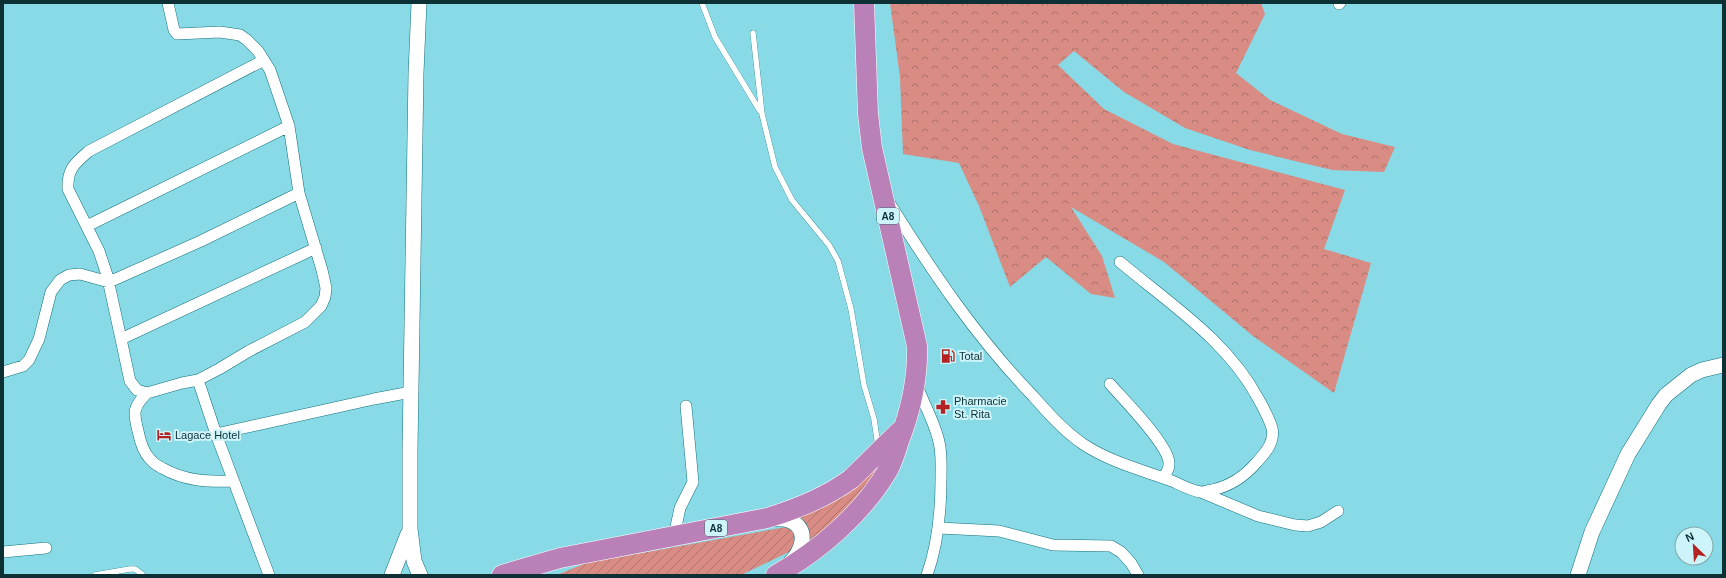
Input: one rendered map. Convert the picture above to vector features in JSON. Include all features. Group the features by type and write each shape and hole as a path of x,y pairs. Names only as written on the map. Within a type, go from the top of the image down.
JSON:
{"highway":[{"name":"A8","path":"780,574 818,547 846,521 864,501 889,468 912,403 916,383 917,346 872,148 868,114 864,3"},
{"name":"A8","path":"502,575 560,558 767,518 812,503 851,479 904,427"}],"main road":[{"path":"419,3 416,73 410,529 414,561 420,575"},
{"path":"1578,575 1592,532 1628,454 1659,404 1666,395 1691,374 1723,365"},
{"path":"767,518 788,520 798,528 802,535 802,542 799,552 780,574"},
{"path":"392,575 410,529"}],"street":[{"path":"168,3 174,30 177,34 220,32 240,35 248,40 258,51 270,70 289,126 299,193 316,248 326,288 325,297 321,306 306,322 249,350 198,380 147,393 139,401 134,412 140,440 151,461 170,473 189,479 198,481 233,481"},
{"path":"147,393 137,390 130,381 109,282 99,251 68,189 68,179 75,163 89,151 264,60"},
{"path":"87,226 289,126"},
{"path":"3,372 23,366 29,360 39,339 51,292 60,280 69,275 80,274 109,282 201,241 299,193"},
{"path":"883,194 920,253 960,310 1010,372 1074,438 1115,461 1201,492 1258,516 1295,525 1308,526 1321,522 1338,511"},
{"path":"121,339 316,248"},
{"path":"1120,262 1212,338 1235,363 1254,392 1272,428 1273,435 1269,447 1248,472 1230,484 1201,492"},
{"path":"198,380 216,434 268,575"},
{"path":"916,383 939,442 941,469 939,528 932,562 927,575"},
{"path":"1110,384 1146,425 1167,452 1170,466 1163,478"},
{"path":"216,434 411,392"},
{"path":"674,536 680,508 693,482 686,406"},
{"path":"939,528 999,532 1052,546 1111,546 1121,552 1138,575"},
{"path":"3,552 46,548"}],"lane":[{"path":"702,3 715,37 762,114"},
{"path":"753,33 762,114 775,167 797,207 829,245 838,261 851,309 864,385 876,430 878,453"},
{"path":"95,575 130,569 138,570 143,575"}],"green space":[{"path":"890,3 1261,3 1265,14 1236,73 1270,100 1342,134 1395,147 1384,172 1332,170 1250,150 1185,128 1124,92 1074,51 1058,65 1104,109 1173,144 1345,190 1324,249 1371,263 1334,393 1253,336 1164,262 1071,207 1102,256 1115,298 1091,294 1046,257 1010,287 979,206 959,163 903,154 900,77"},
{"path":"892,447 860,495 810,544 808,528 798,515"},
{"path":"786,527 793,531 795,536 795,543 791,551 741,575 557,575 586,563"}],"place":[{"name":"Total","path":"948,356"},
{"name":"Pharmacie St. Rita","path":"943,407"},
{"name":"Lagace Hotel","path":"164,435"}]}
